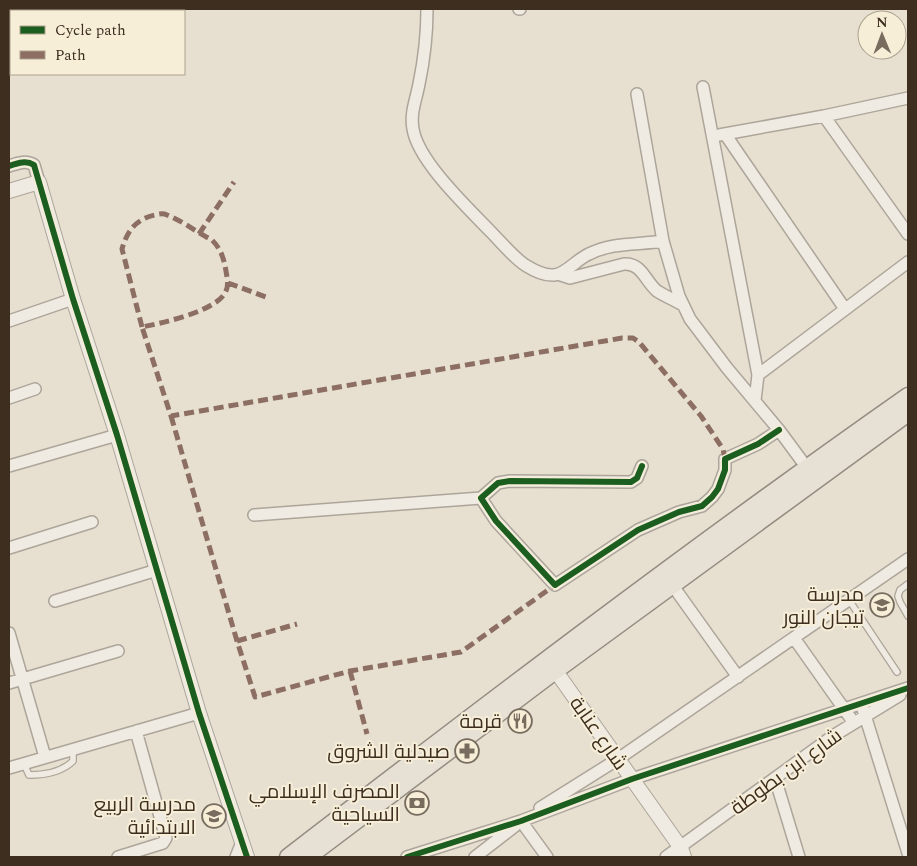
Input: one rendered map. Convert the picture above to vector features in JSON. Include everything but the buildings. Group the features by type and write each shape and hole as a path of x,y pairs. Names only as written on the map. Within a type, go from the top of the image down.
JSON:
{"main road":[{"path":"308,857 551,664 673,586 908,396"},
{"path":"288,857 811,473 908,413"}],"street":[{"path":"427,9 421,74 412,112 417,144 453,192 515,256 526,266 550,275 565,271 580,259 604,248 663,241"},
{"path":"703,87 758,375 755,400"},
{"path":"637,94 663,241 674,284 682,305 690,320 779,430 811,473"},
{"path":"712,137 908,98"},
{"path":"824,116 908,234"},
{"path":"725,134 845,310"},
{"path":"9,166 19,162 29,162 34,165 199,713 247,857"},
{"path":"9,191 39,182"},
{"path":"758,375 908,262"},
{"path":"558,274 570,278 624,264 633,265 640,270 647,281 658,291 682,305"},
{"path":"9,321 73,299"},
{"path":"9,398 35,389"},
{"path":"481,498 496,521 555,584 638,530 679,512 702,506 718,489 725,470 725,459 758,444 779,430"},
{"path":"9,466 116,435"},
{"path":"254,515 481,498 498,483 510,481 631,482 637,478 642,466"},
{"path":"9,548 92,522"},
{"path":"475,857 521,821 618,759 908,559"},
{"path":"55,601 157,570"},
{"path":"673,586 738,677"},
{"path":"9,633 45,757"},
{"path":"794,638 854,723"},
{"path":"9,683 118,651"},
{"name":"شارع عنابة","path":"551,664 682,852"},
{"path":"407,857 521,821 632,779 844,708 908,689"},
{"name":"شارع ابن بطوطة","path":"666,857 682,852 775,778 854,723 908,689"},
{"path":"860,703 866,715 908,853"},
{"path":"9,768 199,713"},
{"path":"118,857 163,843 166,838 136,731"},
{"path":"775,778 799,857"},
{"path":"521,821 547,857"},
{"path":"236,857 242,842"}],"lane":[{"path":"908,584 900,590 898,596 908,616"},
{"path":"849,600 897,672"},
{"path":"24,764 30,774 40,775 57,771 68,767 73,761 73,750"}],"marked path":[{"path":"199,234 234,182"},
{"path":"142,327 122,249 133,227 143,219 164,214 212,240 222,254 227,281 226,291 221,298 201,310 142,327 171,416 622,338 633,338 639,342 701,416 723,449 725,459"},
{"path":"228,283 266,297"},
{"path":"171,416 255,697 350,671 461,652 555,585"},
{"path":"237,641 297,624"},
{"path":"350,671 367,734"}],"cycle path":[{"path":"9,166 25,162 34,165 73,299 117,435 199,713 247,857"},
{"path":"642,466 637,478 631,482 510,481 498,483 481,498 496,521 555,585 638,530 679,512 702,506 718,489 725,470 725,459 758,444 779,430"},
{"path":"407,857 521,821 632,779 908,688"}],"place":[{"name":"مدرسة تيجان النور","path":"882,605"},
{"name":"قرمة","path":"520,721"},
{"name":"صيدلية الشروق","path":"467,751"},
{"name":"المصرف الإسلامي السياحية","path":"417,803"},
{"name":"مدرسة الربيع الابتدائية","path":"214,816"}]}
